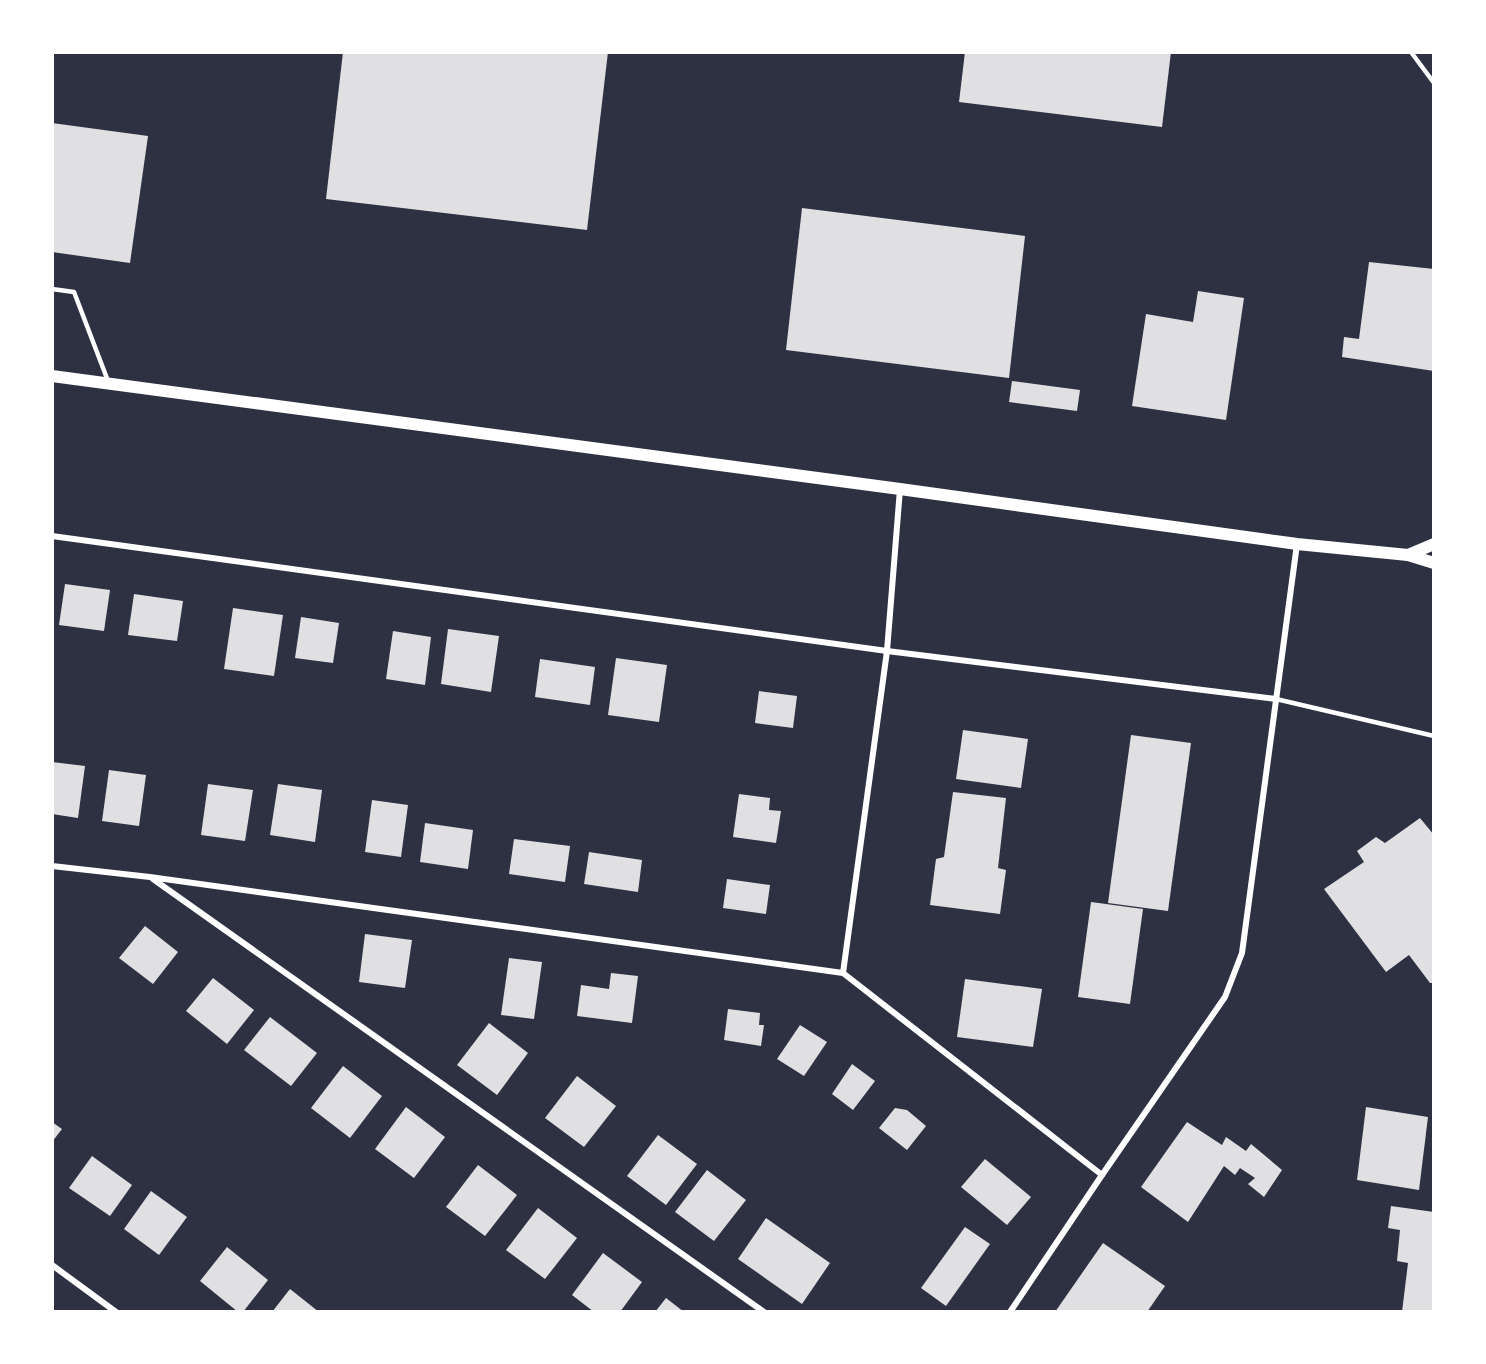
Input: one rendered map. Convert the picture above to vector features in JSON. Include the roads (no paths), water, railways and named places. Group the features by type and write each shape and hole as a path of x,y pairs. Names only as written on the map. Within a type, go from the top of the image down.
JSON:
{"main road":[{"path":"52,376 1297,544 1408,555 1434,564"},
{"path":"1408,555 1434,544"}],"street":[{"path":"843,973 887,651 900,489"},
{"path":"52,536 887,651 1276,699"},
{"path":"1010,1311 1225,997 1242,953 1297,544"},
{"path":"52,866 150,877 843,973 1102,1175"},
{"path":"150,877 764,1311"},
{"path":"52,1265 116,1311"}],"lane":[{"path":"1412,52 1434,83"},
{"path":"52,289 74,292 109,383"},
{"path":"1276,699 1434,736"}]}
